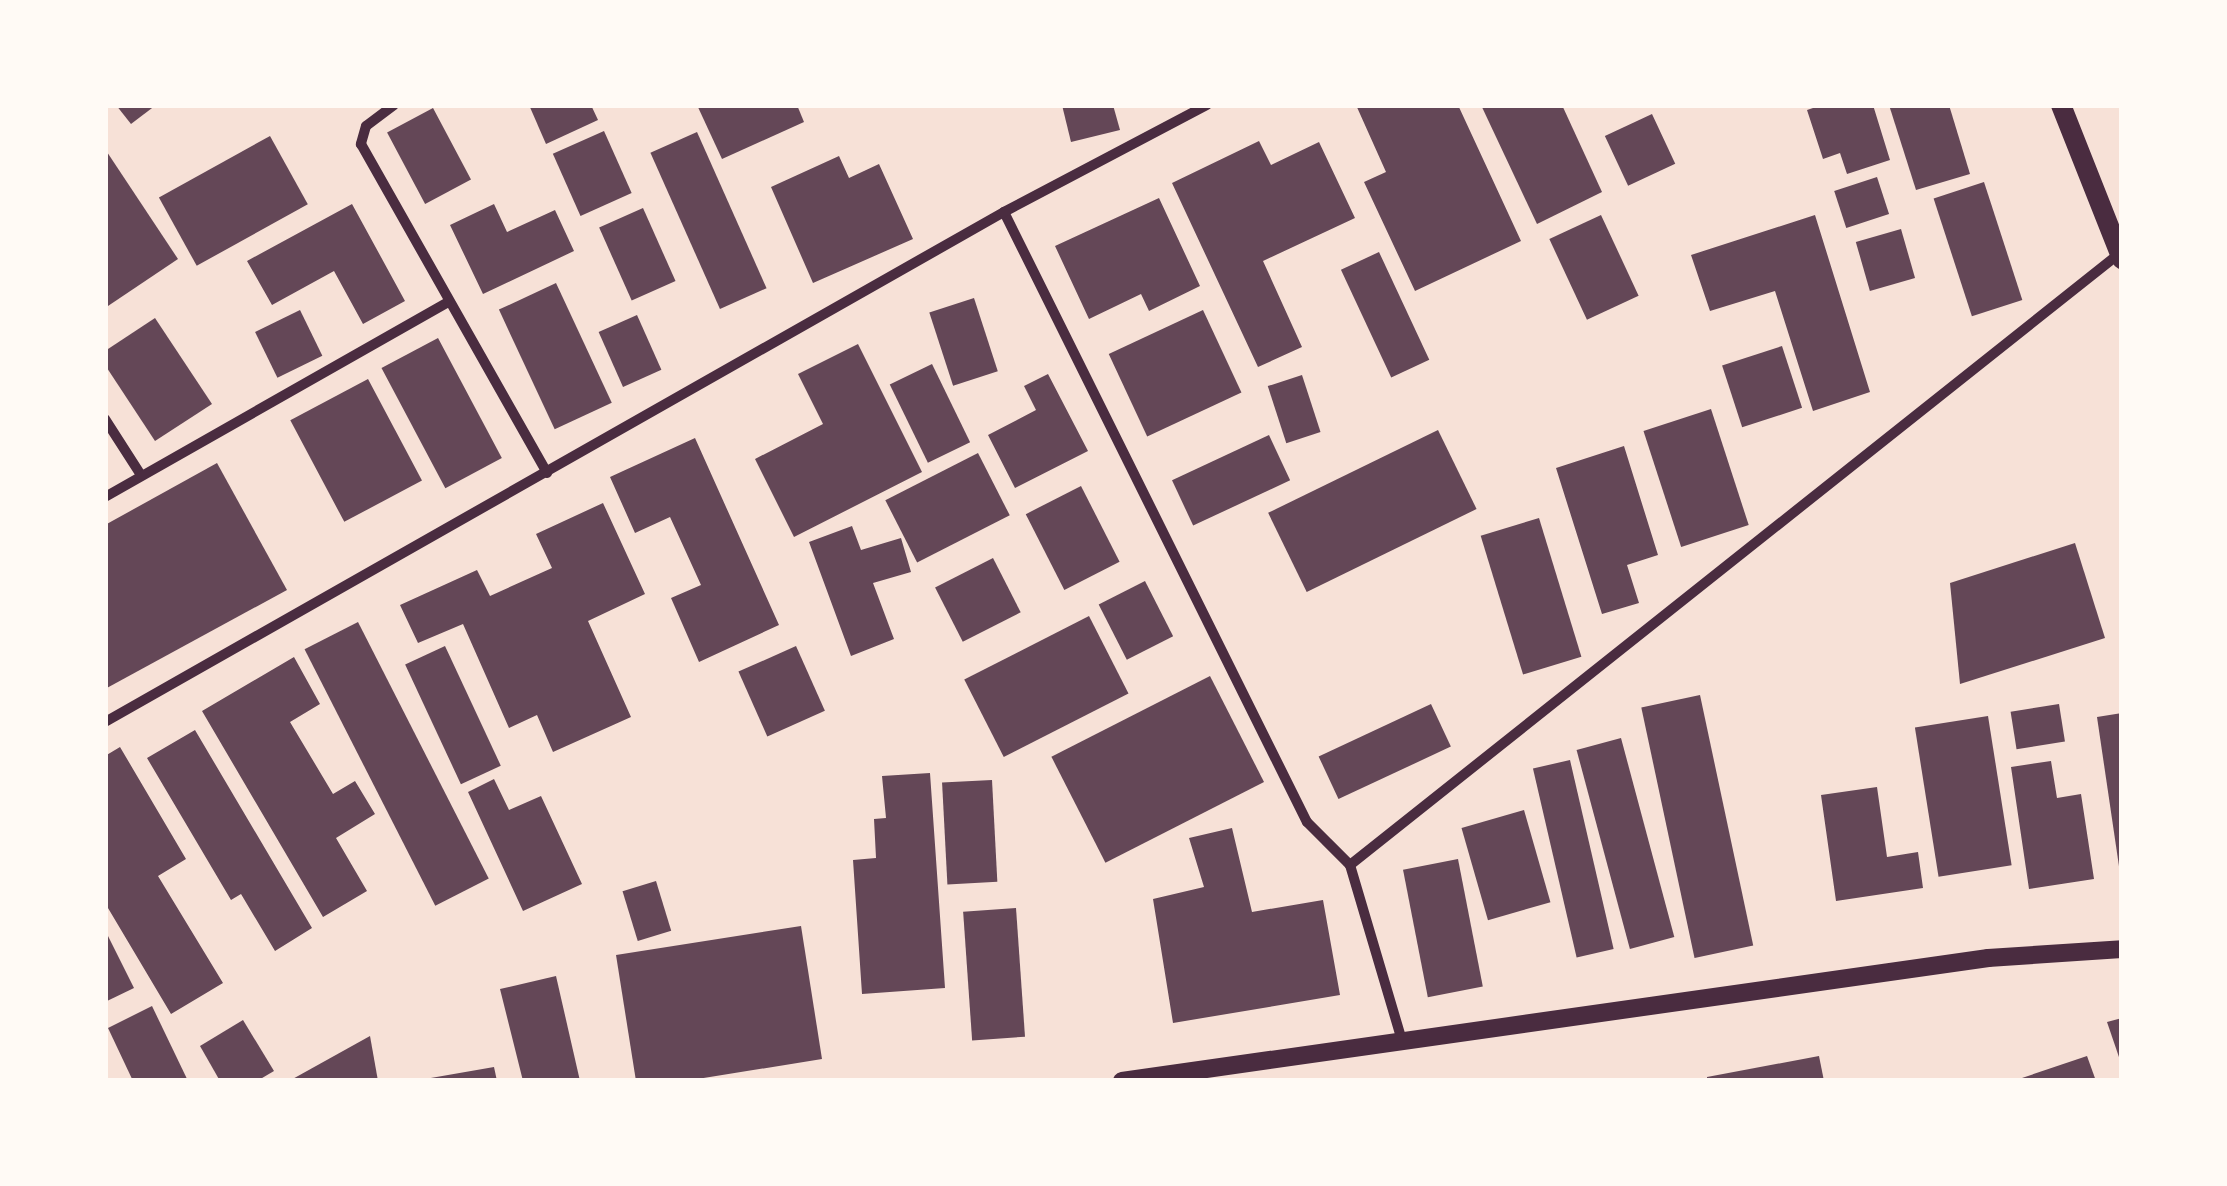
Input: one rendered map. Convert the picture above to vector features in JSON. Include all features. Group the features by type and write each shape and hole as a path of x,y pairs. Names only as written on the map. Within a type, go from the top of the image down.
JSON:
{"main road":[{"path":"2061,105 2121,255"}],"street":[{"path":"394,105 366,126 362,144 447,303 547,474"},
{"path":"105,722 1004,212 1207,105"},
{"path":"1004,212 1307,822 1350,865 1403,1044"},
{"path":"1350,865 2121,255"},
{"path":"105,497 447,303"},
{"path":"105,419 141,475"},
{"path":"1122,1081 1988,958 2122,949"}],"building":[{"path":"116,105 156,105 131,124"},
{"path":"529,105 591,105 598,120 546,144"},
{"path":"697,105 797,105 804,122 722,159"},
{"path":"1062,105 1113,105 1120,130 1071,142"},
{"path":"1356,105 1458,105 1521,241 1415,291 1364,182 1386,172"},
{"path":"1481,105 1562,105 1602,192 1537,224"},
{"path":"1822,105 1873,105 1890,160 1847,174 1840,153 1823,159 1807,110"},
{"path":"1889,105 1949,105 1970,174 1916,190"},
{"path":"433,108 471,180 425,204 387,132"},
{"path":"1652,114 1675,164 1628,186 1605,136"},
{"path":"604,131 632,193 580,216 553,154"},
{"path":"697,132 767,288 720,309 650,153"},
{"path":"270,136 308,204 197,266 159,198"},
{"path":"1259,141 1271,165 1319,142 1355,218 1263,261 1302,347 1258,367 1172,183"},
{"path":"105,149 178,259 105,308"},
{"path":"839,156 849,178 879,164 913,239 813,283 771,187"},
{"path":"1877,177 1889,214 1846,228 1834,191"},
{"path":"1984,182 2022,300 1972,316 1934,198"},
{"path":"1159,198 1200,286 1149,311 1141,294 1089,319 1055,246"},
{"path":"352,204 405,301 363,324 334,271 272,305 247,261"},
{"path":"494,204 507,232 555,210 574,251 483,294 450,225"},
{"path":"643,208 676,281 632,301 599,228"},
{"path":"1601,215 1639,296 1587,320 1549,239"},
{"path":"1815,215 1870,392 1813,411 1775,291 1710,311 1691,255"},
{"path":"1901,229 1915,278 1870,291 1856,242"},
{"path":"1379,252 1429,360 1391,378 1341,270"},
{"path":"556,283 612,403 555,429 499,310"},
{"path":"974,298 998,371 953,386 929,313"},
{"path":"300,310 322,356 277,378 255,332"},
{"path":"1203,310 1241,392 1147,436 1109,354"},
{"path":"637,315 661,370 623,387 599,332"},
{"path":"155,318 212,404 155,441 105,365 105,351"},
{"path":"438,338 502,458 445,488 381,368"},
{"path":"858,344 922,472 794,537 755,459 823,424 798,374"},
{"path":"1782,346 1802,408 1742,427 1722,365"},
{"path":"932,364 970,442 928,463 890,385"},
{"path":"1048,374 1088,451 1015,488 988,435 1036,410 1024,386"},
{"path":"1302,375 1321,432 1286,443 1268,386"},
{"path":"368,379 422,481 344,522 290,420"},
{"path":"1711,409 1749,525 1681,547 1643,431"},
{"path":"1438,430 1477,509 1307,592 1268,513"},
{"path":"1269,435 1290,480 1193,526 1172,480"},
{"path":"695,438 779,625 699,662 671,598 701,585 670,517 635,533 610,477"},
{"path":"1624,446 1658,555 1627,565 1639,603 1602,614 1556,468"},
{"path":"978,453 1010,515 917,563 885,500"},
{"path":"217,463 287,590 105,689 105,525"},
{"path":"1081,486 1120,562 1064,590 1026,514"},
{"path":"603,503 645,594 588,621 631,717 553,752 537,715 509,728 463,624 418,643 400,605 477,570 490,596 552,568 536,534"},
{"path":"1539,518 1581,657 1523,674 1481,536"},
{"path":"852,526 861,550 901,538 911,572 873,583 894,639 851,656 809,542"},
{"path":"2075,543 2105,638 1960,684 1950,583"},
{"path":"993,558 1021,612 963,642 935,588"},
{"path":"1145,581 1173,636 1127,660 1099,605"},
{"path":"1089,616 1128,694 1004,757 964,680"},
{"path":"358,622 489,879 435,906 305,649"},
{"path":"445,646 501,766 461,784 405,665"},
{"path":"796,646 825,711 767,736 738,672"},
{"path":"294,657 320,704 290,722 333,794 355,781 375,814 336,838 367,891 323,917 202,711"},
{"path":"1210,676 1264,782 1105,863 1051,757"},
{"path":"1700,695 1753,945 1695,958 1641,707"},
{"path":"1431,704 1451,747 1338,799 1319,756"},
{"path":"2059,704 2065,742 2017,749 2011,712"},
{"path":"2122,713 2122,873 2120,873 2097,717"},
{"path":"1988,716 2012,865 1939,877 1915,728"},
{"path":"195,730 312,928 275,951 241,894 231,900 147,758"},
{"path":"1621,738 1674,937 1630,949 1577,750"},
{"path":"120,747 186,859 158,876 223,983 171,1014 105,903 105,756"},
{"path":"1570,760 1614,949 1577,958 1533,769"},
{"path":"2051,761 2057,798 2081,794 2094,879 2029,889 2011,767"},
{"path":"930,773 945,988 862,994 853,860 876,858 874,819 886,818 882,776"},
{"path":"494,779 509,810 541,796 582,884 523,911 468,792"},
{"path":"992,780 997,882 947,884 942,783"},
{"path":"1877,787 1887,857 1918,852 1923,888 1836,901 1821,795"},
{"path":"1524,810 1550,902 1488,920 1462,828"},
{"path":"1232,828 1252,912 1323,900 1340,995 1173,1023 1153,899 1204,887 1189,838"},
{"path":"1458,859 1483,987 1428,997 1403,870"},
{"path":"656,881 671,931 638,941 623,891"},
{"path":"1016,908 1025,1037 972,1040 963,912"},
{"path":"801,926 822,1059 685,1081 636,1081 616,955"},
{"path":"105,930 134,988 105,1002"},
{"path":"556,976 580,1081 523,1081 500,989"},
{"path":"152,1006 188,1081 133,1081 108,1028"},
{"path":"2122,1018 2122,1062 2121,1063 2107,1022"},
{"path":"243,1020 274,1071 257,1081 220,1081 200,1046"},
{"path":"370,1036 378,1081 289,1081"},
{"path":"1819,1056 1824,1081 1707,1081 1707,1077"},
{"path":"2087,1056 2096,1081 2023,1081 2022,1078"},
{"path":"494,1067 497,1081 425,1079"}]}
